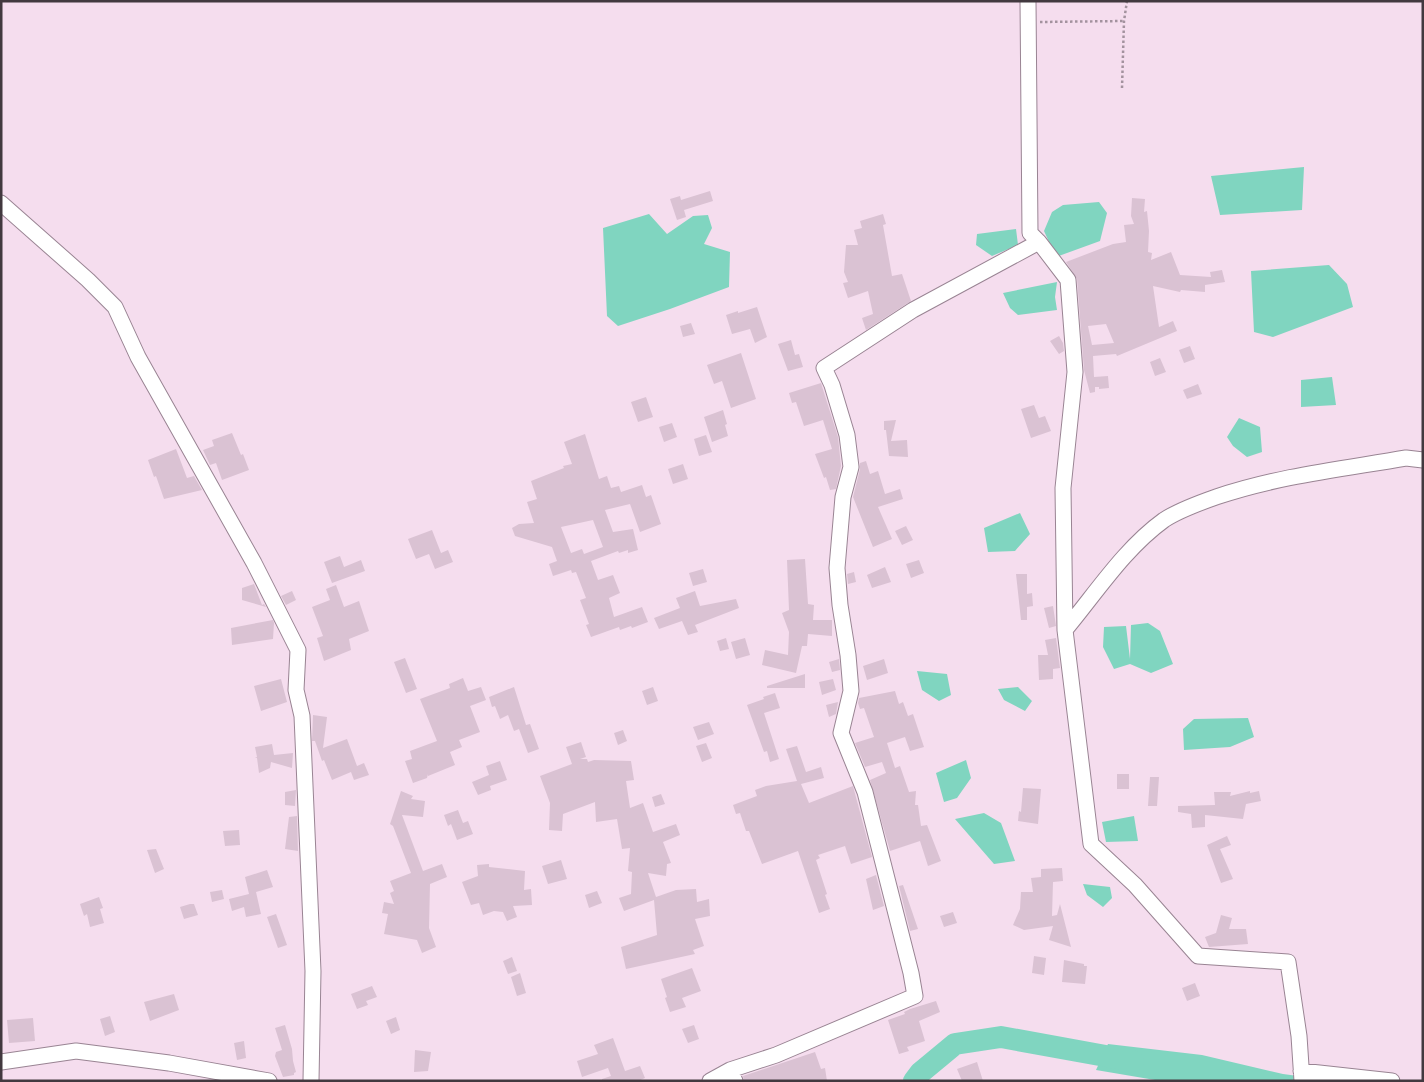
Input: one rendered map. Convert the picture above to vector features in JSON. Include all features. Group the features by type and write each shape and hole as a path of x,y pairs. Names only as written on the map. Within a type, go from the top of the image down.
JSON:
{"street":[{"path":"1028,1 1030,233 1068,280 1075,372 1063,488 1065,630 1091,844 1135,885 1198,956 1288,962 1299,1036 1301,1076 1392,1081"},
{"path":"1,203 88,280 115,307 138,357 254,563 298,650 296,690 302,716 313,971 311,1081"},
{"path":"710,1081 732,1075 915,996 911,973 865,792 841,733 851,691 837,568 843,497 851,467 848,435 832,385 824,368 913,310 1039,242"},
{"path":"1065,630 1132,547 1165,520 1198,504 1248,487 1300,475 1406,458 1423,460"},
{"path":"1,1062 76,1051 169,1063 269,1081"}],"path":[{"path":"1122,88 1124,21 1127,1"},
{"path":"1029,22 1124,21"}],"shaded area":[{"path":"1304,167 1302,210 1220,215 1211,176"},
{"path":"1099,202 1107,213 1100,241 1056,257 1044,231 1052,212 1063,205"},
{"path":"649,214 667,234 693,216 708,215 712,228 704,244 730,252 729,287 618,326 607,316 603,228"},
{"path":"1016,229 1018,245 992,256 976,245 977,234"},
{"path":"1329,265 1347,284 1353,307 1273,337 1254,332 1251,271"},
{"path":"1057,282 1055,297 1057,310 1018,315 1010,308 1003,293"},
{"path":"1332,377 1336,405 1301,407 1301,380"},
{"path":"1239,418 1260,427 1262,452 1247,457 1233,446 1227,437"},
{"path":"1020,513 1030,534 1015,551 988,552 984,528"},
{"path":"1148,623 1160,631 1173,664 1151,673 1130,664 1114,669 1103,647 1104,627 1126,626 1130,659 1131,625"},
{"path":"917,671 947,674 951,695 939,701 922,690"},
{"path":"1018,687 1032,701 1025,711 1004,700 998,689"},
{"path":"1248,718 1254,737 1230,747 1184,750 1183,729 1194,719"},
{"path":"966,760 971,778 957,798 944,802 936,773"},
{"path":"984,813 1001,823 1015,861 994,864 955,819"},
{"path":"1134,816 1138,841 1106,842 1102,822"},
{"path":"1083,884 1110,887 1112,898 1103,907 1087,895"},
{"path":"1108,1044 1202,1055 1283,1074 1335,1081 1161,1081 1096,1070"}],"building":[{"path":"710,191 713,201 684,210 686,217 677,220 670,199 680,196 681,200"},
{"path":"1132,198 1145,199 1144,212 1147,211 1149,231 1148,252 1152,253 1151,260 1171,252 1180,275 1211,277 1210,272 1222,270 1225,282 1205,285 1205,292 1181,290 1180,292 1153,286 1159,327 1173,321 1177,331 1117,356 1116,354 1093,356 1094,377 1108,376 1109,388 1099,389 1099,387 1095,387 1095,392 1090,393 1084,370 1077,279 1066,262 1113,244 1126,242 1124,225 1134,224 1131,216","holes":["1106,324 1114,343 1092,345 1088,326"]},
{"path":"883,214 886,224 883,225 892,276 902,274 911,301 866,330 862,318 873,314 868,291 848,298 843,283 848,282 844,272 846,245 858,245 854,230 862,228 860,221"},
{"path":"757,307 767,337 755,343 750,329 732,334 726,315"},
{"path":"691,323 695,334 683,337 680,326"},
{"path":"1059,336 1063,343 1064,351 1059,354 1050,341"},
{"path":"791,340 795,355 799,354 803,367 788,371 778,344"},
{"path":"1190,346 1195,359 1184,363 1179,350"},
{"path":"741,353 756,399 731,408 722,381 714,384 707,365"},
{"path":"1160,358 1166,372 1155,376 1150,362"},
{"path":"821,383 838,437 841,466 836,489 830,490 815,454 832,449 823,420 804,426 796,402 792,403 789,393"},
{"path":"1198,384 1202,394 1187,399 1183,390"},
{"path":"646,397 653,417 638,422 631,402"},
{"path":"1034,405 1039,418 1045,416 1051,431 1031,438 1021,409"},
{"path":"723,410 728,436 712,442 704,417"},
{"path":"896,420 891,441 907,440 908,457 889,456 884,421"},
{"path":"672,423 677,437 664,442 659,427"},
{"path":"232,433 249,470 222,480 216,463 210,465 203,450 214,446 212,440"},
{"path":"585,434 599,479 607,476 611,488 619,486 621,492 642,485 646,497 651,495 661,524 640,532 630,504 605,510 613,532 633,529 638,550 628,553 628,550 619,553 618,551 591,561 598,580 613,575 620,593 609,598 614,617 642,607 648,622 632,628 631,626 620,630 619,627 591,637 586,625 589,624 580,600 586,598 576,572 572,573 571,570 553,576 549,564 557,561 552,547 515,536 512,528 519,524 534,523 527,502 537,499 531,481 564,468 563,466 572,464 564,442","holes":["593,520 603,547 584,554 582,549 571,553 561,527"]},
{"path":"706,435 712,452 699,456 694,439"},
{"path":"176,449 187,478 194,476 202,490 164,499 148,460"},
{"path":"866,461 870,474 878,471 885,494 900,489 903,499 878,507 892,539 873,547 853,497 860,463"},
{"path":"683,464 688,479 673,484 668,469"},
{"path":"906,526 913,540 902,545 895,531"},
{"path":"432,530 441,553 448,550 453,562 435,569 429,554 416,559 408,539"},
{"path":"340,556 344,567 361,560 365,571 332,583 324,562"},
{"path":"805,559 808,604 814,605 813,620 832,620 832,636 808,634 807,646 802,646 796,673 762,665 765,650 788,655 789,632 782,613 789,610 787,560"},
{"path":"919,560 924,573 911,578 906,564"},
{"path":"885,567 891,582 872,588 867,575"},
{"path":"703,569 707,582 693,586 689,573"},
{"path":"854,572 856,582 848,584 847,574"},
{"path":"1016,574 1027,574 1027,594 1032,593 1033,606 1027,607 1027,620 1021,620"},
{"path":"254,584 262,605 264,604 266,607 242,600 242,588"},
{"path":"336,585 344,607 359,601 369,631 349,639 351,650 324,661 317,638 323,636 312,607 330,600 326,589"},
{"path":"292,591 296,600 286,605 281,596"},
{"path":"695,591 700,606 736,599 739,608 695,625 698,632 688,635 682,621 659,629 654,618 680,608 676,598"},
{"path":"1053,606 1056,626 1049,628 1044,608"},
{"path":"273,620 273,639 232,645 231,628"},
{"path":"726,638 729,649 720,651 717,641"},
{"path":"745,638 750,655 736,659 731,642"},
{"path":"1056,638 1060,668 1053,669 1053,679 1039,680 1038,655 1048,655 1045,640"},
{"path":"405,658 417,689 406,693 394,662"},
{"path":"839,659 840,670 832,672 829,662"},
{"path":"884,659 888,673 867,680 863,666"},
{"path":"805,674 805,688 767,688 767,686"},
{"path":"463,678 468,691 481,687 486,700 470,706 480,732 459,740 462,747 450,752 455,765 428,776 428,774 427,778 413,783 405,761 412,759 410,751 437,741 420,699 450,688 449,684"},
{"path":"281,679 287,702 261,711 254,686"},
{"path":"833,679 836,690 822,695 819,682"},
{"path":"514,687 526,725 530,724 539,749 528,753 519,729 514,731 508,715 500,719 495,706 492,707 489,697"},
{"path":"653,687 658,701 647,705 642,691"},
{"path":"895,691 899,704 903,702 908,716 913,714 924,747 910,751 905,737 887,743 895,768 900,766 909,792 916,791 915,805 918,805 921,826 927,825 941,861 928,866 920,841 890,851 870,780 886,773 882,762 865,767 855,743 874,737 864,708 860,709 859,698"},
{"path":"775,693 780,708 764,713 779,759 770,762 767,751 764,752 747,705"},
{"path":"838,702 836,714 829,717 826,705"},
{"path":"313,715 327,717 323,748 347,739 357,766 364,763 369,775 354,780 351,772 332,780 324,760 322,761 315,741 312,741"},
{"path":"709,722 714,734 698,740 693,727"},
{"path":"623,730 627,741 618,745 614,733"},
{"path":"581,742 586,757 580,759 587,759 588,762 594,760 631,761 634,780 626,781 630,808 643,803 653,832 676,824 680,835 663,842 671,863 667,864 666,876 648,873 656,897 676,890 696,889 697,902 709,899 710,916 695,919 704,946 693,950 695,954 626,969 621,947 657,935 654,900 624,911 619,898 631,894 632,872 628,871 630,848 622,849 617,819 596,822 595,802 563,814 562,831 549,830 550,803 540,776 572,764 566,747"},
{"path":"706,743 712,758 702,762 696,746"},
{"path":"272,744 274,755 293,753 292,768 271,762 270,768 259,773 257,758 255,757 257,757 255,747"},
{"path":"797,746 806,772 821,767 824,778 801,784 809,803 853,786 872,857 851,864 845,846 818,855 820,858 816,860 830,909 819,913 798,851 762,864 749,831 746,831 740,813 736,814 733,805 757,796 755,790 766,786 797,781 786,749"},
{"path":"500,761 507,780 490,786 491,790 478,795 472,782 489,775 486,766"},
{"path":"1117,774 1129,774 1129,789 1117,789"},
{"path":"1150,777 1159,777 1157,806 1148,806"},
{"path":"1023,788 1041,789 1038,824 1018,821 1019,811 1021,812"},
{"path":"296,790 295,806 285,805 285,792"},
{"path":"401,791 413,796 411,799 425,801 423,817 402,815 423,871 442,864 447,877 430,884 429,928 436,947 422,953 417,940 384,934 388,914 382,913 384,902 394,904 390,893 394,891 390,881 411,873 393,826 390,824"},
{"path":"1250,791 1250,793 1259,791 1261,801 1246,804 1243,819 1205,815 1205,827 1192,828 1191,814 1178,812 1178,806 1215,805 1214,792 1231,792 1230,796"},
{"path":"661,794 665,804 655,807 652,797"},
{"path":"458,810 463,823 468,821 473,834 457,840 451,824 448,826 444,815"},
{"path":"297,816 298,851 285,849 289,817"},
{"path":"239,830 240,845 225,846 223,831"},
{"path":"1227,836 1231,845 1220,849 1233,879 1221,883 1207,845"},
{"path":"156,849 164,869 155,873 147,850"},
{"path":"561,860 567,879 548,884 542,866"},
{"path":"489,864 489,867 525,871 524,890 531,889 532,905 513,906 517,917 507,921 503,912 494,911 483,915 479,903 471,905 462,882 478,876 477,865"},
{"path":"1062,868 1063,881 1053,882 1052,916 1057,915 1060,904 1071,947 1049,940 1053,926 1024,930 1013,925 1020,909 1021,892 1033,892 1031,878 1041,877 1041,869"},
{"path":"267,870 273,887 256,892 261,914 246,917 244,907 232,911 229,899 249,894 245,877"},
{"path":"876,875 884,906 873,910 866,879"},
{"path":"903,885 918,929 910,931 899,886"},
{"path":"222,890 224,899 212,902 210,892"},
{"path":"597,891 602,903 589,908 585,895"},
{"path":"99,897 103,908 100,909 104,923 90,927 87,914 84,916 80,904"},
{"path":"194,904 198,915 184,919 180,907"},
{"path":"953,912 957,923 944,927 940,916"},
{"path":"276,914 287,945 278,948 267,917"},
{"path":"1221,915 1232,918 1229,929 1246,929 1248,944 1209,947 1205,937 1216,933"},
{"path":"1034,956 1046,958 1044,975 1032,973"},
{"path":"512,957 517,971 508,974 503,961"},
{"path":"1064,960 1087,966 1085,984 1062,982"},
{"path":"692,968 701,991 682,998 686,1007 670,1012 661,979"},
{"path":"520,973 526,993 517,996 511,977"},
{"path":"1195,983 1200,996 1187,1001 1182,988"},
{"path":"372,986 377,997 366,1001 368,1005 357,1009 351,994"},
{"path":"174,994 179,1010 150,1021 144,1002"},
{"path":"936,1001 940,1012 919,1021 925,1041 907,1047 909,1051 899,1054 888,1020 905,1014 904,1012 910,1009"},
{"path":"110,1016 115,1032 105,1036 100,1019"},
{"path":"396,1017 400,1030 391,1034 386,1021"},
{"path":"33,1018 35,1041 9,1043 7,1020"},
{"path":"285,1025 296,1072 294,1075 283,1077 275,1056 276,1052 282,1050 275,1028"},
{"path":"694,1025 699,1039 688,1043 682,1029"},
{"path":"613,1038 625,1071 640,1066 645,1078 638,1081 602,1081 602,1079 611,1076 608,1068 582,1077 577,1061 598,1054 594,1045"},
{"path":"244,1041 246,1058 237,1060 234,1043"},
{"path":"415,1050 431,1052 428,1071 414,1072"},
{"path":"815,1052 821,1069 825,1068 827,1081 744,1081 743,1076"},
{"path":"977,1062 983,1081 962,1081 957,1069"}],"waterway":[{"path":"914,1081 920,1073 955,1044 1001,1037 1133,1061"}]}
